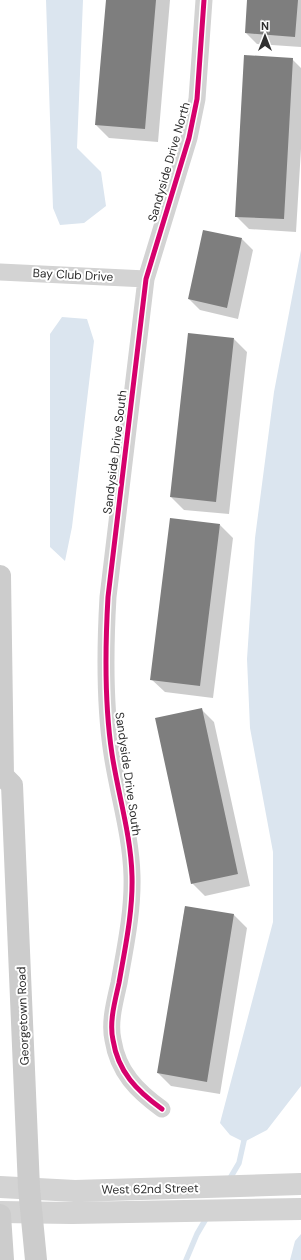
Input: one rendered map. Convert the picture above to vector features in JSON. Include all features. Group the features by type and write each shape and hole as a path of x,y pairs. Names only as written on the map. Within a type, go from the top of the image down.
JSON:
{"main road":[{"name":"Georgetown Road","path":"0,576 1,777 12,785 29,1188 36,1260"},
{"path":"0,1214 3,1260"}],"street":[{"name":"Sandyside Drive North","path":"146,279 189,138 197,100 204,0"},
{"name":"Bay Club Drive","path":"0,272 146,279"},
{"name":"Sandyside Drive South","path":"146,279 109,589 106,630 105,656 109,728 132,875 132,904 112,1018 112,1039 116,1055 126,1076 139,1092 162,1109"},
{"name":"West 62nd Street","path":"0,1187 72,1191 179,1189 301,1184"},
{"name":"West 62nd Street","path":"0,1214 301,1209"}],"shaded area":[{"path":"46,0 83,0 77,148 101,172 106,206 84,223 60,225 53,208"},
{"path":"301,250 301,1086 267,1130 244,1142 230,1135 220,1123 273,922 273,852 250,728 247,659 255,538 274,392"},
{"path":"62,317 87,319 94,341 72,527 65,561 50,547 50,334"},
{"path":"301,1234 301,1260 290,1260 295,1241"}],"building":[{"path":"106,0 156,0 145,129 95,125"},
{"path":"247,0 298,0 295,37 245,33"},
{"path":"244,55 293,58 284,219 235,217"},
{"path":"203,230 242,238 227,308 188,299"},
{"path":"188,333 234,338 216,502 170,497"},
{"path":"170,518 220,524 200,686 150,680"},
{"path":"202,708 238,874 191,884 155,718"},
{"path":"185,906 234,914 207,1082 157,1073"}],"waterway":[{"path":"229,1180 239,1163 245,1136"},
{"path":"186,1260 197,1234 207,1217"}],"cycle path":[{"path":"162,1109 144,1095 124,1071 119,1062 112,1033 113,1012 124,957 130,916 132,876 129,845 109,734 106,695 106,636 108,597 146,279 189,138 197,99 204,0"}]}
